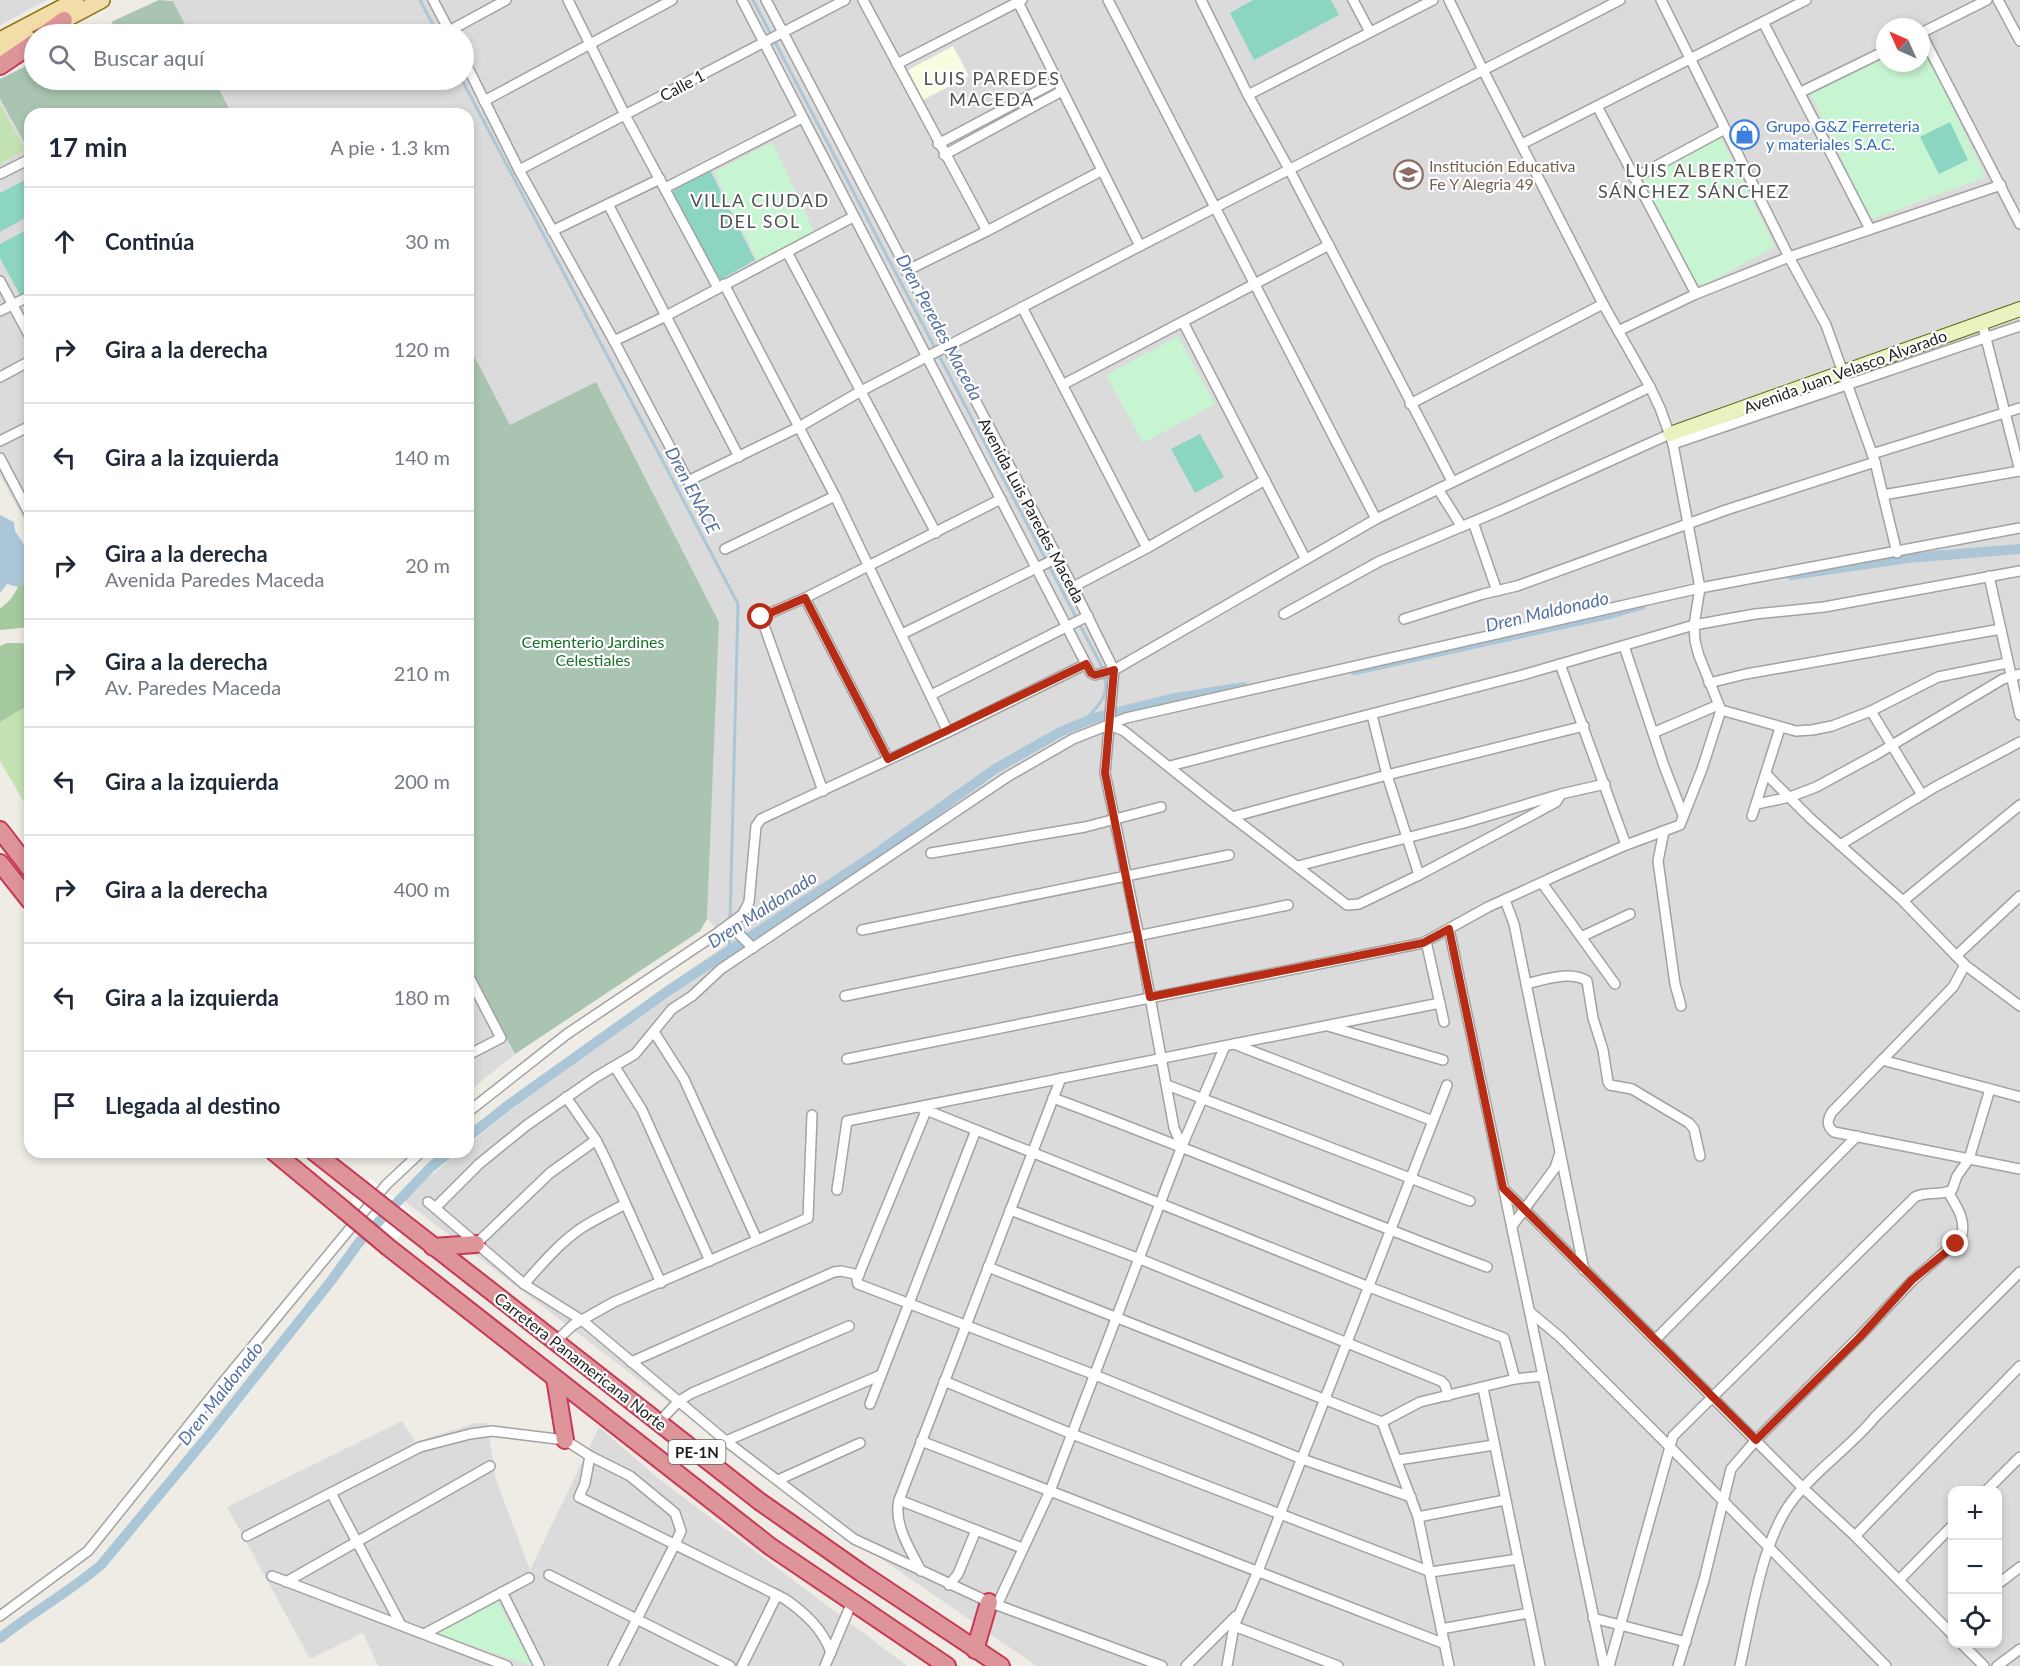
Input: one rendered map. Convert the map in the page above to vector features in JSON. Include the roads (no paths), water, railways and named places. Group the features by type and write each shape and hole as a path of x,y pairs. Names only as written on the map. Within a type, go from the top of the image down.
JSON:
{"highway":[{"path":"53,24 66,7"},
{"path":"0,66 24,50"},
{"path":"0,830 24,861"},
{"path":"0,863 24,893"},
{"name":"Carretera Panamericana Norte","path":"281,1158 388,1247 771,1547 947,1666"},
{"name":"Carretera Panamericana Norte","path":"322,1158 759,1501 1000,1666"},
{"path":"433,1247 476,1244"},
{"path":"555,1378 565,1440"},
{"path":"975,1650 993,1604"}],"main road":[{"path":"32,24 66,7 102,0"},
{"path":"48,24 66,7"},
{"path":"0,40 24,28"},
{"path":"0,54 24,41"}],"street":[{"path":"433,0 445,24"},
{"path":"465,24 506,0"},
{"path":"568,0 625,115 835,496 948,732"},
{"path":"484,101 654,4 672,0"},
{"name":"Avenida Luis Paredes Maceda","path":"742,0 1086,664"},
{"name":"Avenida Luis Paredes Maceda","path":"766,0 1073,587 1114,670"},
{"name":"Calle 1","path":"519,170 844,0"},
{"path":"863,0 938,144 987,231"},
{"path":"1108,0 1376,519"},
{"path":"1201,0 1248,95 1452,481"},
{"path":"1353,0 1370,32"},
{"path":"1248,95 1433,0"},
{"path":"847,1059 1426,941 1542,883 1626,845 1680,825 1702,769 1719,708 1699,656 1694,625 1700,588 1672,439 1650,387 1603,304 1449,0"},
{"path":"474,80 519,170 614,341 688,481 799,427 1022,307 1620,0"},
{"path":"1661,0 1826,325 1874,458 1897,553"},
{"path":"1522,144 1806,0"},
{"path":"1930,28 1987,0"},
{"path":"1998,0 2020,41"},
{"path":"897,64 1020,1 1101,171 1140,246"},
{"path":"1763,22 1870,229"},
{"path":"1930,50 2020,224"},
{"path":"1801,92 1876,55"},
{"path":"938,144 1057,81"},
{"path":"944,154 1062,91"},
{"path":"1597,106 1696,294"},
{"path":"552,231 608,204 663,183 802,118"},
{"path":"1634,178 1725,129"},
{"path":"0,174 24,162"},
{"path":"906,271 1101,171"},
{"path":"1618,331 1696,294 1789,256 2001,185"},
{"path":"608,204 739,457"},
{"path":"614,341 854,217"},
{"path":"1064,384 1329,245"},
{"path":"787,252 936,533"},
{"path":"0,281 24,326"},
{"path":"0,311 24,299"},
{"path":"1410,404 1603,304"},
{"path":"1022,307 1064,384 1147,548"},
{"name":"Avenida Juan Velasco Alvarado","path":"1672,439 1847,378 2020,309"},
{"path":"1183,322 1305,558"},
{"path":"1883,495 2020,471 1982,323"},
{"path":"1847,378 1985,339 2020,326"},
{"path":"0,376 24,364"},
{"path":"474,1107 567,1034 721,930 748,907 756,826 761,819 948,732 1086,664 1091,673 1095,675 1114,670 1376,519 1650,387"},
{"path":"1404,619 1517,586 1726,510 2020,408"},
{"path":"0,441 24,429"},
{"path":"1284,614 1380,561 1672,439"},
{"path":"0,458 24,503"},
{"path":"1073,587 1147,548 1265,480"},
{"path":"1438,489 1462,527"},
{"path":"20,495 24,493"},
{"path":"724,549 835,496"},
{"path":"823,791 761,617 805,598 1001,499"},
{"path":"1473,522 1497,591"},
{"path":"1162,1666 993,1604 854,1539 726,1441 583,1321 524,1284 432,1205 527,1125 566,1097 635,1054 672,1009 692,996 714,974 1007,777 1073,740 1126,718 1700,588 1897,553 2020,528"},
{"path":"902,634 1057,558"},
{"path":"1170,766 1372,715 1694,625 1755,614 1824,607 2020,571"},
{"path":"1989,576 2007,663 2015,675 2020,715"},
{"path":"805,598 888,759"},
{"path":"931,695 1088,616"},
{"path":"1709,683 1746,674 2001,629"},
{"path":"1624,646 1683,815"},
{"path":"1653,733 1719,708 1796,731 1832,726 1871,711 1938,677 2007,663"},
{"path":"1560,664 1626,845"},
{"path":"1114,670 1105,773 1139,937 1174,1128 1182,1146"},
{"path":"1756,804 1816,787 2015,675"},
{"path":"1871,711 1922,795"},
{"path":"1372,715 1405,838 1419,875"},
{"path":"1110,725 1124,731 1341,901 1353,906 1419,875 1534,814 1556,802 1561,794"},
{"path":"1232,817 1387,775 1584,726"},
{"path":"1752,816 1780,728"},
{"path":"1840,845 1922,795 2020,742"},
{"path":"1766,774 1810,818 1903,901 1956,956 2020,1006"},
{"path":"1298,866 1605,784"},
{"path":"1903,901 2020,805"},
{"path":"931,853 1084,827 1161,807"},
{"path":"1664,831 1658,861 1675,984 1681,1006"},
{"path":"862,930 1229,855"},
{"path":"1542,883 1615,984"},
{"path":"1956,956 2020,897"},
{"path":"1505,900 1514,924 1584,1270"},
{"path":"845,996 1288,905"},
{"path":"1581,937 1630,914"},
{"path":"1449,929 1604,1666"},
{"path":"721,930 736,931 753,948"},
{"path":"1426,941 1444,1022"},
{"path":"1965,964 1953,987 1828,1119 1829,1129 1834,1132 2020,1170"},
{"path":"1526,984 1573,976 1587,981 1608,1082 1610,1085 1632,1089 1689,1123 1694,1129 1700,1156"},
{"path":"474,993 501,1038 474,1052"},
{"path":"837,1190 847,1121 922,1109 1061,1078 1440,1003"},
{"path":"1324,1025 1443,1060"},
{"path":"654,1032 684,1079 757,1240"},
{"path":"993,1604 1050,1491 1182,1146 1229,1045"},
{"path":"1229,1045 1433,1121"},
{"path":"1882,1060 2020,1097"},
{"path":"615,1067 642,1110 710,1261"},
{"path":"921,1571 897,1514 899,1500 1061,1078"},
{"path":"1167,1085 1470,1201"},
{"path":"1227,1666 1234,1626 1281,1513 1447,1085"},
{"path":"1609,1666 1673,1436 1915,1197 1922,1193 1952,1190 1957,1176 1969,1159 1990,1089"},
{"path":"566,1097 596,1140 660,1283"},
{"path":"1053,1098 1182,1146 1390,1231 1487,1267"},
{"path":"922,1109 1368,1287 1504,1338 1515,1379"},
{"path":"922,1109 857,1279 861,1286 1095,1375 1302,1459 1411,1497"},
{"path":"556,1341 573,1325 614,1302 808,1218 812,1115"},
{"path":"870,1404 976,1130"},
{"path":"1655,1340 1857,1136"},
{"path":"476,1244 550,1173 596,1140"},
{"path":"1512,1226 1555,1168 1560,1152"},
{"path":"0,1616 88,1551 386,1185 415,1158"},
{"path":"1503,1188 1803,1488 1855,1536 1948,1629"},
{"path":"1678,1666 1704,1580 1731,1469 1756,1440 1859,1338 1912,1280 1961,1238 1962,1216 1948,1192"},
{"path":"524,1284 571,1236 625,1204"},
{"path":"1010,1210 1140,1259 1441,1381 1448,1396"},
{"path":"988,1267 1382,1422 1418,1517 1449,1666"},
{"path":"631,1362 834,1272 841,1271 859,1275"},
{"path":"1740,1666 1769,1546 1791,1501 1861,1434 1875,1417 2020,1272"},
{"path":"1530,1312 1560,1337 1886,1666"},
{"path":"659,1422 679,1401 704,1388 849,1326"},
{"path":"1855,1536 2020,1366"},
{"path":"726,1441 881,1375"},
{"path":"1382,1422 1420,1402 1515,1379 1543,1376"},
{"path":"944,1381 1072,1434 1431,1572 1518,1560"},
{"path":"1483,1388 1540,1666"},
{"path":"247,1536 420,1447 470,1434 492,1431 565,1440 590,1456 630,1476 671,1509 680,1524 681,1531 675,1544 613,1666"},
{"path":"921,1441 1445,1644"},
{"path":"778,1480 860,1443"},
{"path":"1398,1461 1494,1445"},
{"path":"590,1456 585,1483 579,1497 777,1595 813,1623 825,1637 831,1653"},
{"path":"1993,1486 2020,1457"},
{"path":"286,1582 490,1466"},
{"path":"331,1493 401,1625"},
{"path":"899,1500 1022,1548"},
{"path":"1418,1517 1505,1500"},
{"path":"950,1585 962,1566 975,1530"},
{"path":"1899,1580 1948,1531"},
{"path":"2002,1581 2020,1567"},
{"path":"549,1575 730,1666"},
{"path":"272,1576 496,1664 507,1666"},
{"path":"424,1634 529,1578"},
{"path":"502,1592 538,1666"},
{"path":"742,1666 777,1595"},
{"path":"825,1666 852,1602"},
{"path":"1186,1666 1240,1612"},
{"path":"1441,1629 1529,1613"},
{"path":"1593,1618 1686,1642"},
{"path":"1944,1625 1948,1622"},
{"path":"1234,1626 1338,1666"},
{"path":"1966,1648 1984,1666"},
{"path":"1997,1666 2020,1649"}],"water":[{"path":"0,515 14,522 15,531 24,545 24,583 18,587 7,584 0,593"}],"waterway":[{"name":"Dren ENACE","path":"420,0 433,24"},
{"name":"Dren Peredes Maceda","path":"753,0 1102,667 1106,684 1103,698 1083,722"},
{"name":"Dren ENACE","path":"467,90 738,604 730,922"},
{"name":"Dren Maldonado","path":"1791,575 1908,558 2020,549"},
{"name":"Dren Maldonado","path":"1355,670 1641,605"},
{"name":"Dren Maldonado","path":"474,1132 511,1103 668,991 870,858 995,769 1060,732 1094,718 1170,699 1244,687"},
{"name":"Dren ENACE","path":"729,952 730,931"},
{"name":"Dren Maldonado","path":"0,1638 101,1565 208,1436 360,1241 442,1158"}],"place":[{"name":"Grupo G&Z Ferreteria y materiales S.A.C.","path":"1745,134"},
{"name":"Institución Educativa Fe Y Alegria 49","path":"1408,174"}],"district":[{"name":"LUIS PAREDES MACEDA","path":"992,88"},
{"name":"LUIS ALBERTO SÁNCHEZ SÁNCHEZ","path":"1694,180"},
{"name":"VILLA CIUDAD DEL SOL","path":"760,210"}],"park label":[{"name":"Cementerio Jardines Celestiales","path":"593,650"}]}
